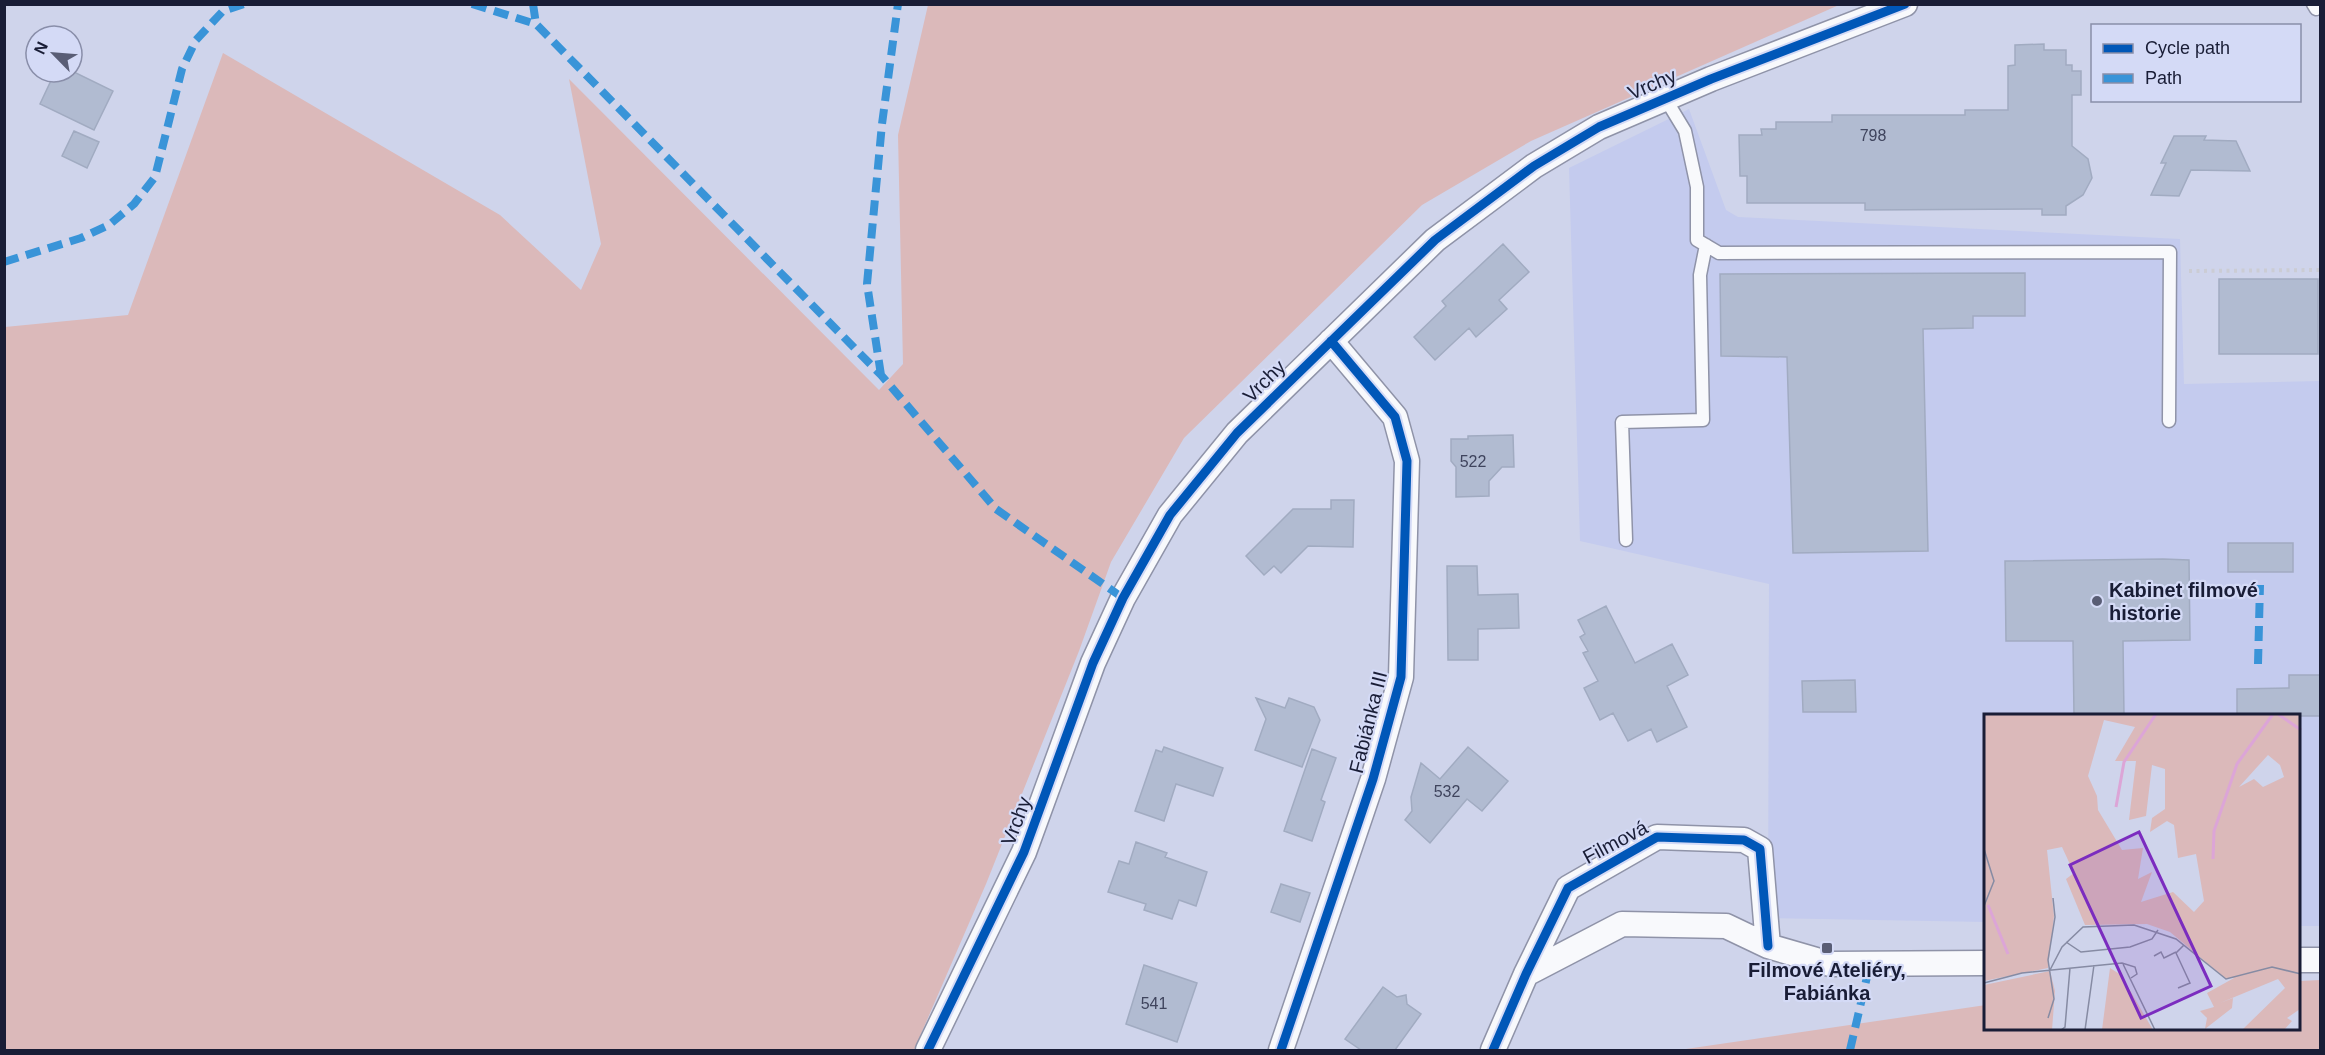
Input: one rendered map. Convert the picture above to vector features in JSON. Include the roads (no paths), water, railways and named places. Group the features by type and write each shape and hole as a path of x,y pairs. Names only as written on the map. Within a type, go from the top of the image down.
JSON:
{"street":[{"name":"Vrchy","path":"928,1050 1024,852 1093,663 1123,598 1178,506 1237,434 1435,240 1534,166 1599,127 1665,98 1905,4"},
{"name":"Fabiánka III","path":"1281,1050 1373,779 1401,676 1407,461 1395,417 1331,341"},
{"name":"Filmová","path":"1493,1050 1526,974 1568,888 1657,837 1744,840 1760,849 1768,946"},
{"path":"1526,974 1622,924 1726,926 1768,946 1830,964 1984,963"},
{"path":"2301,960 2320,960"}],"lane":[{"path":"1665,98 1685,131 1697,187 1697,240 1719,253 2170,252 2169,422"},
{"path":"1626,540 1622,422 1703,420 1700,275 1706,245"}],"place":[{"name":"Kabinet filmové historie","path":"2097,601"},
{"name":"Filmové Ateliéry, Fabiánka","path":"1827,948"}]}
